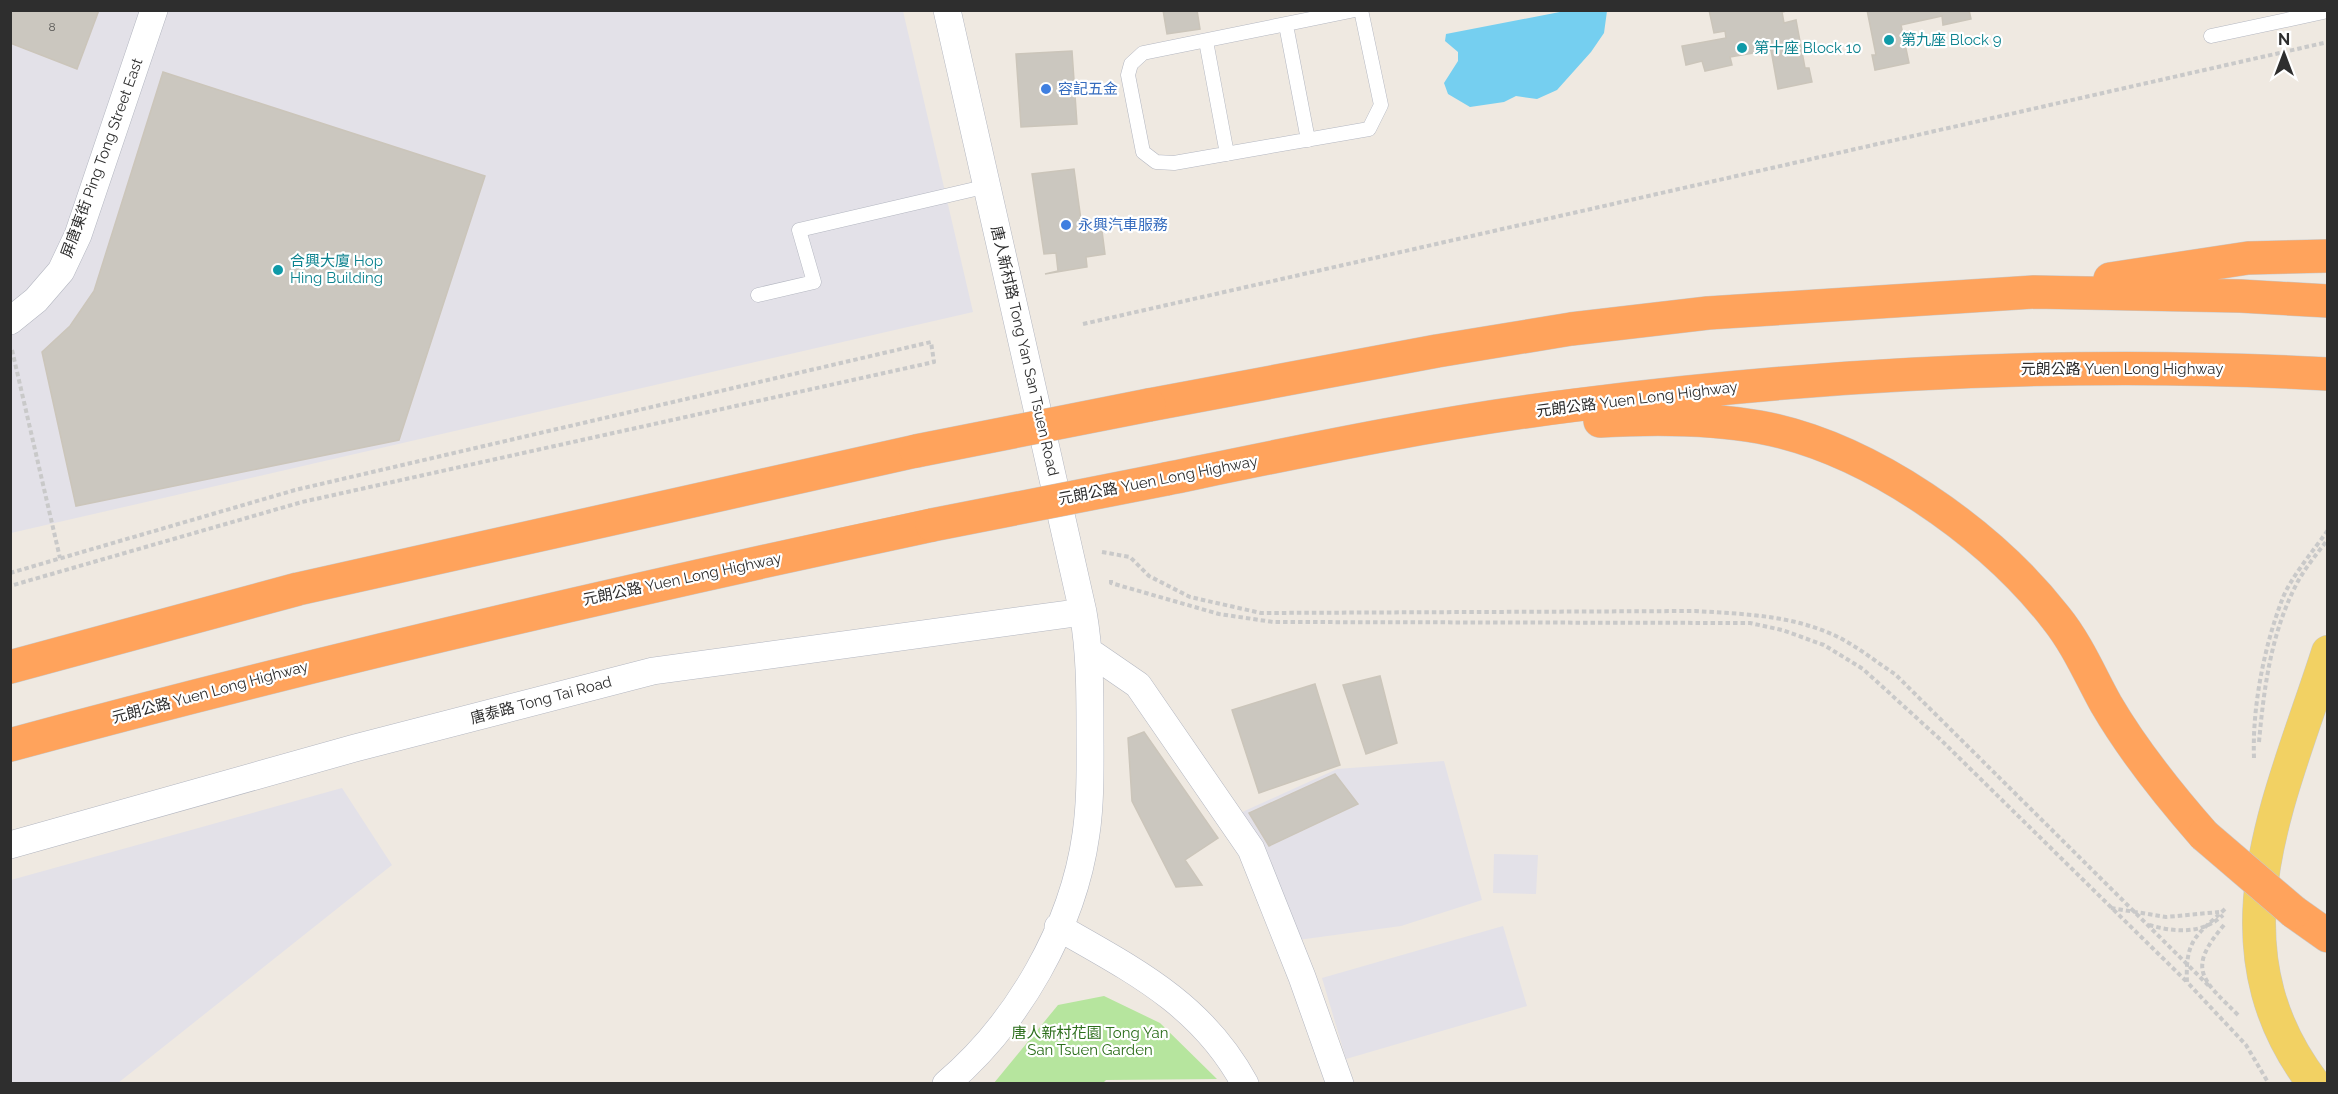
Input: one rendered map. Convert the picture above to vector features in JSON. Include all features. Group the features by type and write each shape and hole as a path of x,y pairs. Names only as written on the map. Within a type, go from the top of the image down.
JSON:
{"highway":[{"path":"2034,292 2173,268 2248,258 2328,256"},
{"path":"10,667 298,589 916,451 1437,351 1642,320 1806,305 2034,292 2240,296 2328,301"},
{"name":"元朗公路 Yuen Long Highway","path":"10,745 200,694 452,631 932,525 1356,440 1573,405 1711,389 1993,369 2132,367 2328,374"},
{"path":"1356,440 1500,426 1617,420 1689,420 1759,427 1813,442 1860,462 1962,526 2009,566 2056,618 2082,657 2133,747 2169,795 2204,835 2294,912 2328,936"}],"main road":[{"path":"2314,1083 2287,1042 2269,996 2258,941 2259,907 2266,845 2328,652"}],"street":[{"name":"屏唐東街 Ping Tong Street East","path":"10,321 36,300 61,271 78,235 154,10"},
{"name":"唐人新村路 Tong Yan San Tsuen Road","path":"946,1083 981,1050 1013,1010 1039,968 1073,890 1086,835 1090,784 1090,652 1083,612 948,10"},
{"name":"唐泰路 Tong Tai Road","path":"10,845 355,748 652,671 1083,612"},
{"path":"1090,652 1138,686 1251,849 1302,976 1340,1083"},
{"path":"1058,927 1170,995 1215,1037 1245,1083"}],"lane":[{"path":"1355,10 1143,53 1131,64 1128,75 1143,152 1156,162 1174,163 1370,129 1381,105 1361,10"},
{"path":"2211,36 2328,11"},
{"path":"1286,25 1308,140"},
{"path":"1206,41 1227,154"},
{"path":"758,295 814,282 799,230 988,186"}],"path":[{"path":"1083,324 2328,42"},
{"path":"10,573 295,490 931,342 934,362 302,502 10,586"},
{"path":"12,350 60,558"},
{"path":"1099,541 1105,562"},
{"path":"1102,552 1130,556 1149,576 1191,597 1261,613 1695,611 1762,614 1837,636 1895,674 2209,986"},
{"path":"1108,573 1111,583 1219,614 1274,622 1750,623 1782,630 1824,645 1863,669 1942,741 2187,982"},
{"path":"2111,908 2166,917 2223,912"},
{"path":"2147,925 2174,932 2193,930 2215,922 2229,908"}],"shaded area":[{"path":"11,11 903,11 973,312 11,533"},
{"path":"1444,761 1482,900 1401,926 1298,940 1238,814 1337,769"},
{"path":"342,788 392,865 118,1083 11,1083 11,880"},
{"path":"1494,854 1538,855 1536,894 1493,893"},
{"path":"1503,926 1527,1006 1346,1059 1322,978"}],"green space":[{"name":"唐人新村花園 Tong Yan San Tsuen Garden","path":"1104,996 1160,1023 1217,1079 1106,1080 1102,1084 994,1083 1058,1005"}],"water":[{"path":"1570,10 1607,11 1604,33 1591,52 1557,90 1537,99 1516,96 1504,102 1470,107 1448,94 1444,83 1458,61 1458,52 1445,41 1446,34"}],"building":[{"path":"10,10 99,10 77,69 10,43"},
{"path":"1163,10 1197,10 1200,29 1167,34"},
{"name":"第十座 Block 10","path":"1709,10 1791,10 1782,12 1784,23 1796,20 1805,68 1809,68 1812,82 1778,89 1771,50 1730,57 1732,65 1705,71 1702,61 1686,65 1682,46 1726,38 1725,31 1714,33"},
{"name":"第九座 Block 9","path":"1867,10 1969,10 1971,19 1943,25 1942,16 1901,25 1909,63 1875,70 1872,55 1876,55"},
{"name":"容記五金","path":"1072,51 1077,124 1021,127 1016,54"},
{"name":"合興大廈 Hop Hing Building","path":"163,72 485,176 399,440 76,506 42,352 70,326 94,291"},
{"name":"永興汽車服務","path":"1074,169 1081,220 1102,231 1105,254 1086,257 1087,267 1045,274 1058,271 1056,253 1044,254 1032,174"},
{"path":"1380,676 1397,743 1366,754 1343,685"},
{"path":"1315,684 1340,765 1259,793 1232,710"},
{"path":"1144,732 1218,838 1185,860 1202,885 1176,887 1132,801 1128,738"},
{"path":"1335,774 1358,804 1269,846 1249,813"}],"place":[{"name":"第九座 Block 9","path":"1889,40"},
{"name":"第十座 Block 10","path":"1742,48"},
{"name":"容記五金","path":"1046,89"},
{"name":"永興汽車服務","path":"1066,225"},
{"name":"合興大廈 Hop Hing Building","path":"278,270"}]}
